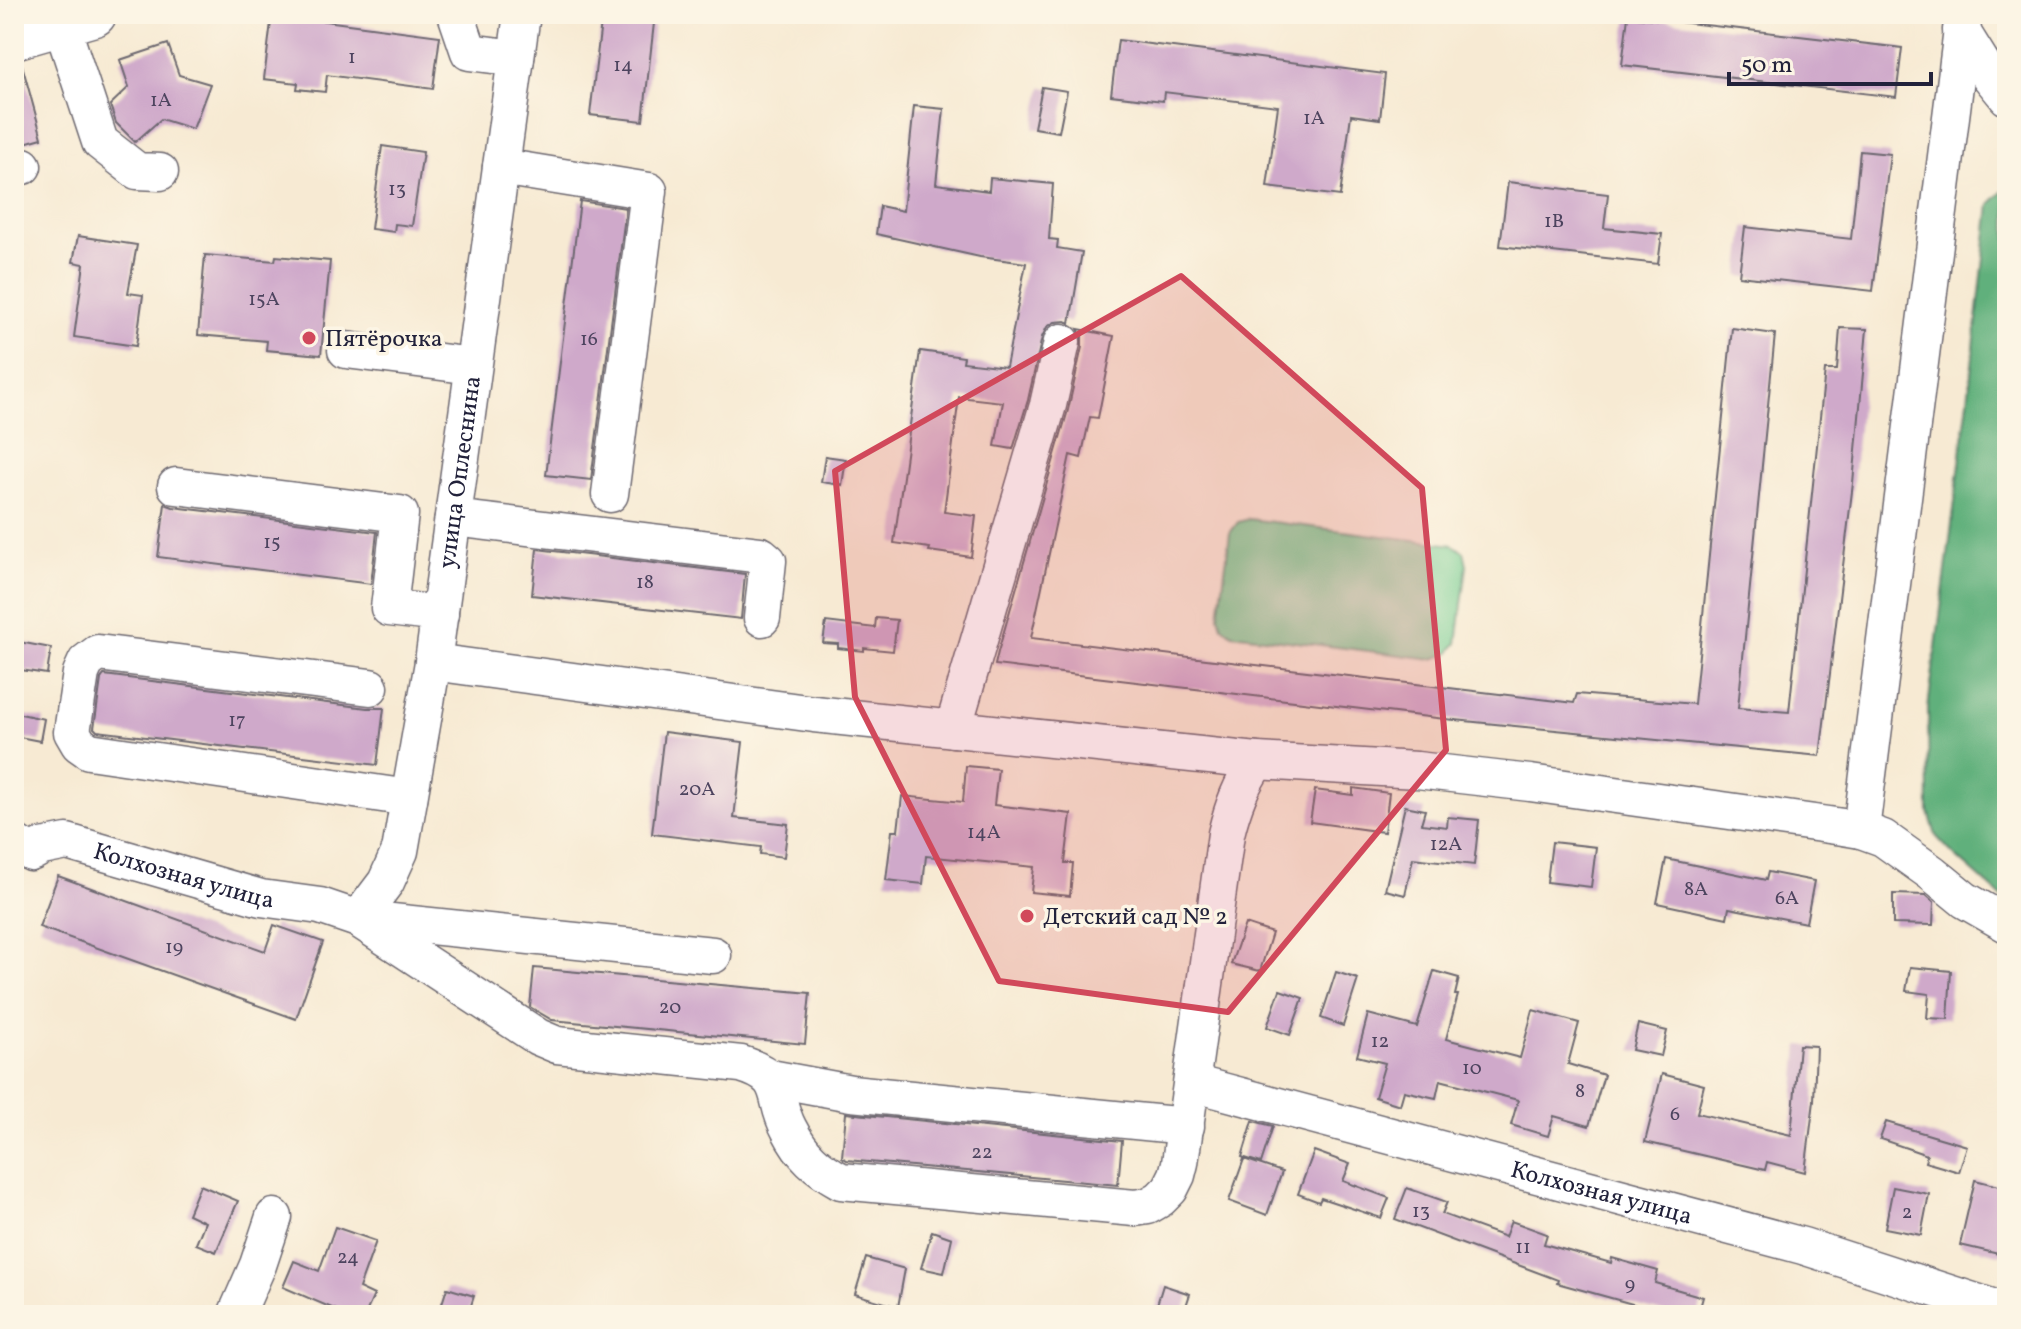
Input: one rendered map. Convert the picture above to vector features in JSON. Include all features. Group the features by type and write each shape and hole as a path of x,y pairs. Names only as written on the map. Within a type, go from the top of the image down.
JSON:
{"main road":[{"path":"14,37 78,19"}],"street":[{"path":"456,14 469,52 516,58"},
{"name":"улица Оплеснина","path":"358,919 386,882 400,851 440,614 522,14"},
{"path":"78,19 100,142 137,171 160,172"},
{"path":"1962,22 1989,75 2007,97"},
{"path":"1861,830 1962,22"},
{"path":"501,167 649,191 610,494"},
{"path":"953,729 1048,405 1062,342"},
{"path":"346,350 473,366"},
{"path":"176,486 400,514 389,608 440,614"},
{"path":"453,518 761,555 768,561 762,618"},
{"path":"370,687 98,653 86,662 81,673 72,732 79,744 89,751 409,798"},
{"path":"433,662 814,714 1257,761 1417,770 1530,783 1861,830 1883,838 1965,900 2007,924"},
{"path":"358,919 538,1037 557,1045 741,1064 758,1069 770,1078 778,1093 787,1126 810,1161 841,1181 1135,1208 1148,1206 1170,1189 1180,1163 1226,834 1242,783 1257,761"},
{"name":"Колхозная улица","path":"14,842 31,853 42,847 67,842 261,898 320,906 358,919"},
{"path":"358,919 713,955"},
{"path":"770,1078 851,1093 1186,1126"},
{"name":"Колхозная улица","path":"1192,1083 1803,1246 2007,1312"},
{"path":"236,1315 258,1265 274,1217"}],"highlighted area":[{"path":"1181,276 1422,488 1446,750 1228,1012 999,981 855,697 835,471"}],"green space":[{"path":"2007,187 2007,902 1936,836 1929,812 1928,708 1990,204"},
{"path":"1249,519 1453,545 1464,552 1467,565 1457,643 1448,654 1433,659 1232,634 1222,626 1219,616 1230,533 1238,522"}],"building":[{"path":"272,14 440,36 433,89 327,75 325,92 297,89 298,83 264,79"},
{"path":"602,14 655,14 643,121 590,115"},
{"path":"1628,16 1902,48 1896,97 1622,65"},
{"path":"1118,40 1385,74 1380,119 1351,115 1340,196 1267,187 1278,106 1164,92 1163,101 1111,95"},
{"path":"168,44 179,75 210,84 193,129 161,119 135,142 116,123 110,105 129,87 120,60"},
{"path":"14,61 21,61 42,138 14,146"},
{"path":"1042,87 1067,91 1059,132 1034,128"},
{"path":"914,106 944,109 936,184 989,191 990,178 1053,184 1049,239 1058,240 1057,248 1082,252 1070,323 1055,322 1047,327 1042,337 1013,449 995,446 1003,402 959,397 944,512 976,516 971,557 894,543 920,351 964,357 963,362 1006,367 1026,263 980,257 876,234 880,206 903,211"},
{"path":"382,146 423,152 412,226 395,224 394,232 371,229"},
{"path":"1860,151 1890,154 1873,291 1739,276 1745,227 1851,239"},
{"path":"1508,182 1608,194 1604,228 1662,234 1658,264 1500,246"},
{"path":"580,201 626,208 591,480 546,475"},
{"path":"78,236 137,245 128,293 143,295 136,346 74,337 84,264 73,262"},
{"path":"205,255 275,261 276,256 330,261 321,355 266,350 267,341 198,335"},
{"path":"1732,328 1775,334 1738,708 1789,712 1825,370 1837,370 1840,328 1867,329 1853,483 1820,756 1445,719 995,665 1068,410 1082,347 1078,329 1114,336 1098,418 1090,417 1081,458 1070,455 1031,638 1574,703 1577,694 1694,704"},
{"path":"825,456 846,459 842,485 821,482"},
{"path":"165,504 377,532 371,584 158,557"},
{"path":"537,549 745,574 741,619 532,595"},
{"path":"876,618 897,620 893,651 864,648 864,651 823,643 826,622 875,628"},
{"path":"14,641 51,648 47,674 14,669"},
{"path":"104,675 384,708 377,765 97,731 94,728"},
{"path":"16,713 44,719 40,741 14,736"},
{"path":"664,732 743,742 734,818 788,824 784,857 760,854 761,847 652,834"},
{"path":"966,766 998,769 994,805 1071,814 1065,863 1073,863 1070,896 1031,892 1034,867 926,856 923,884 886,880 892,831 898,831 902,796 963,802"},
{"path":"1353,788 1389,793 1384,832 1310,822 1315,790 1353,795"},
{"path":"1405,806 1425,810 1421,824 1447,827 1448,817 1479,820 1474,865 1413,858 1405,895 1385,890"},
{"path":"1552,842 1596,847 1591,887 1547,882"},
{"path":"1666,859 1766,880 1768,872 1814,881 1806,923 1729,908 1727,918 1657,903"},
{"path":"58,876 265,951 274,925 323,942 296,1019 39,927"},
{"path":"1893,894 1926,895 1934,902 1933,925 1893,924"},
{"path":"1245,924 1272,933 1260,971 1231,964"},
{"path":"1910,967 1951,971 1948,1019 1927,1018 1929,994 1906,991"},
{"path":"534,968 810,993 805,1044 552,1020 530,1007"},
{"path":"1434,971 1459,978 1455,995 1458,995 1446,1039 1520,1058 1533,1010 1579,1023 1568,1064 1604,1075 1589,1126 1554,1116 1548,1136 1511,1125 1518,1100 1440,1080 1436,1098 1404,1091 1400,1105 1375,1097 1385,1063 1357,1056 1368,1014 1417,1027"},
{"path":"1336,972 1358,979 1343,1026 1321,1018"},
{"path":"1280,990 1303,998 1290,1035 1267,1027"},
{"path":"1638,1024 1667,1031 1661,1056 1632,1050"},
{"path":"1799,1045 1816,1046 1814,1101 1805,1172 1767,1162 1765,1170 1645,1142 1662,1074 1704,1085 1697,1113 1791,1135"},
{"path":"846,1113 1122,1141 1118,1185 847,1160 842,1157"},
{"path":"1253,1121 1273,1126 1261,1163 1242,1157"},
{"path":"1886,1122 1967,1146 1959,1172 1925,1162 1927,1155 1880,1139"},
{"path":"1314,1151 1350,1164 1343,1181 1389,1198 1381,1218 1321,1198 1319,1202 1298,1194"},
{"path":"1244,1159 1282,1172 1267,1215 1229,1201"},
{"path":"1975,1180 2007,1188 2007,1256 1960,1245"},
{"path":"200,1185 238,1201 216,1252 196,1244 205,1222 188,1214"},
{"path":"1893,1187 1929,1194 1921,1235 1885,1228"},
{"path":"1407,1188 1447,1202 1442,1214 1505,1237 1511,1221 1547,1234 1544,1244 1611,1263 1612,1258 1658,1271 1655,1283 1703,1297 1698,1315 1672,1315 1557,1283 1558,1280 1395,1219"},
{"path":"335,1227 376,1241 359,1288 374,1295 365,1315 348,1315 283,1287 294,1261 319,1271"},
{"path":"932,1231 952,1238 944,1273 921,1268"},
{"path":"866,1258 905,1269 898,1307 855,1294"},
{"path":"1163,1285 1190,1294 1183,1315 1155,1311"},
{"path":"447,1288 474,1296 468,1315 454,1315 440,1310"}],"place":[{"name":"Пятёрочка","path":"309,338"},
{"name":"Детский сад № 2","path":"1027,916"}]}
